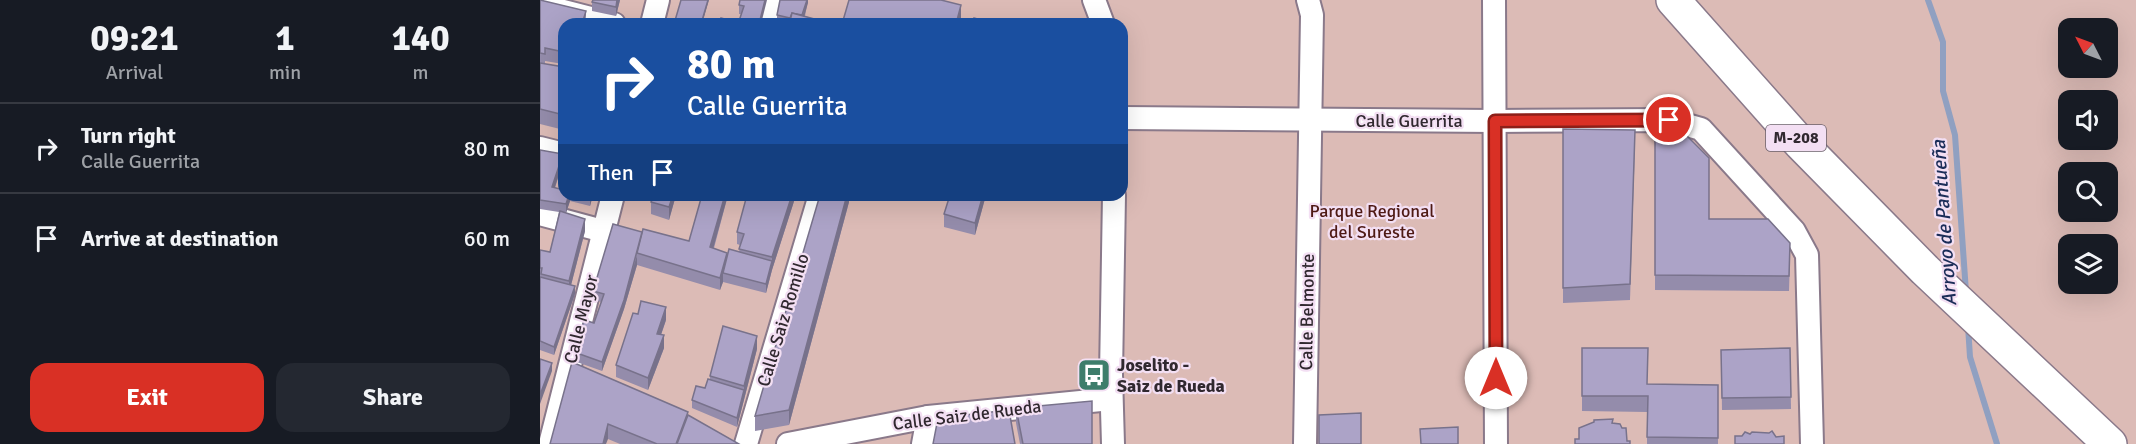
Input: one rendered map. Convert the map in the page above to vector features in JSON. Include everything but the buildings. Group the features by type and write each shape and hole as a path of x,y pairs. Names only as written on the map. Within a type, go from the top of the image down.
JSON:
{"main road":[{"name":"M-208","path":"1673,0 1801,144 1925,270 2110,444"}],"street":[{"path":"654,18 658,0"},
{"path":"770,18 774,0"},
{"path":"1094,0 1101,18"},
{"name":"Calle Belmonte","path":"1305,444 1312,15 1308,0"},
{"path":"1494,0 1496,444"},
{"path":"540,5 591,18"},
{"name":"Calle Guerrita","path":"1128,118 1310,121 1669,120 1701,129 1794,231 1807,255 1812,444"},
{"path":"540,148 558,152"},
{"name":"Calle Mayor","path":"550,444 559,367 611,201"},
{"name":"Calle Saiz Romillo","path":"745,444 818,201"},
{"path":"1113,444 1111,399 1114,201"},
{"path":"540,214 603,231"},
{"path":"559,367 590,379"},
{"name":"Calle Saiz de Rueda","path":"788,444 928,417 1111,399"},
{"path":"923,444 928,417"},
{"path":"721,435 745,444"},
{"path":"540,441 550,444"}],"green space":[{"name":"Parque Regional del Sureste","path":"540,0 2136,0 2136,444 540,444"}],"waterway":[{"name":"Arroyo de Pantueña","path":"1928,0 1943,42 1943,91 1955,135 1966,292"},
{"name":"Arroyo de Pantueña","path":"1968,326 1970,357 1997,444"}],"place":[{"name":"Joselito - Saiz de Rueda","path":"1094,375"}],"route":[{"path":"1496,378 1495,121 1669,120"}]}
